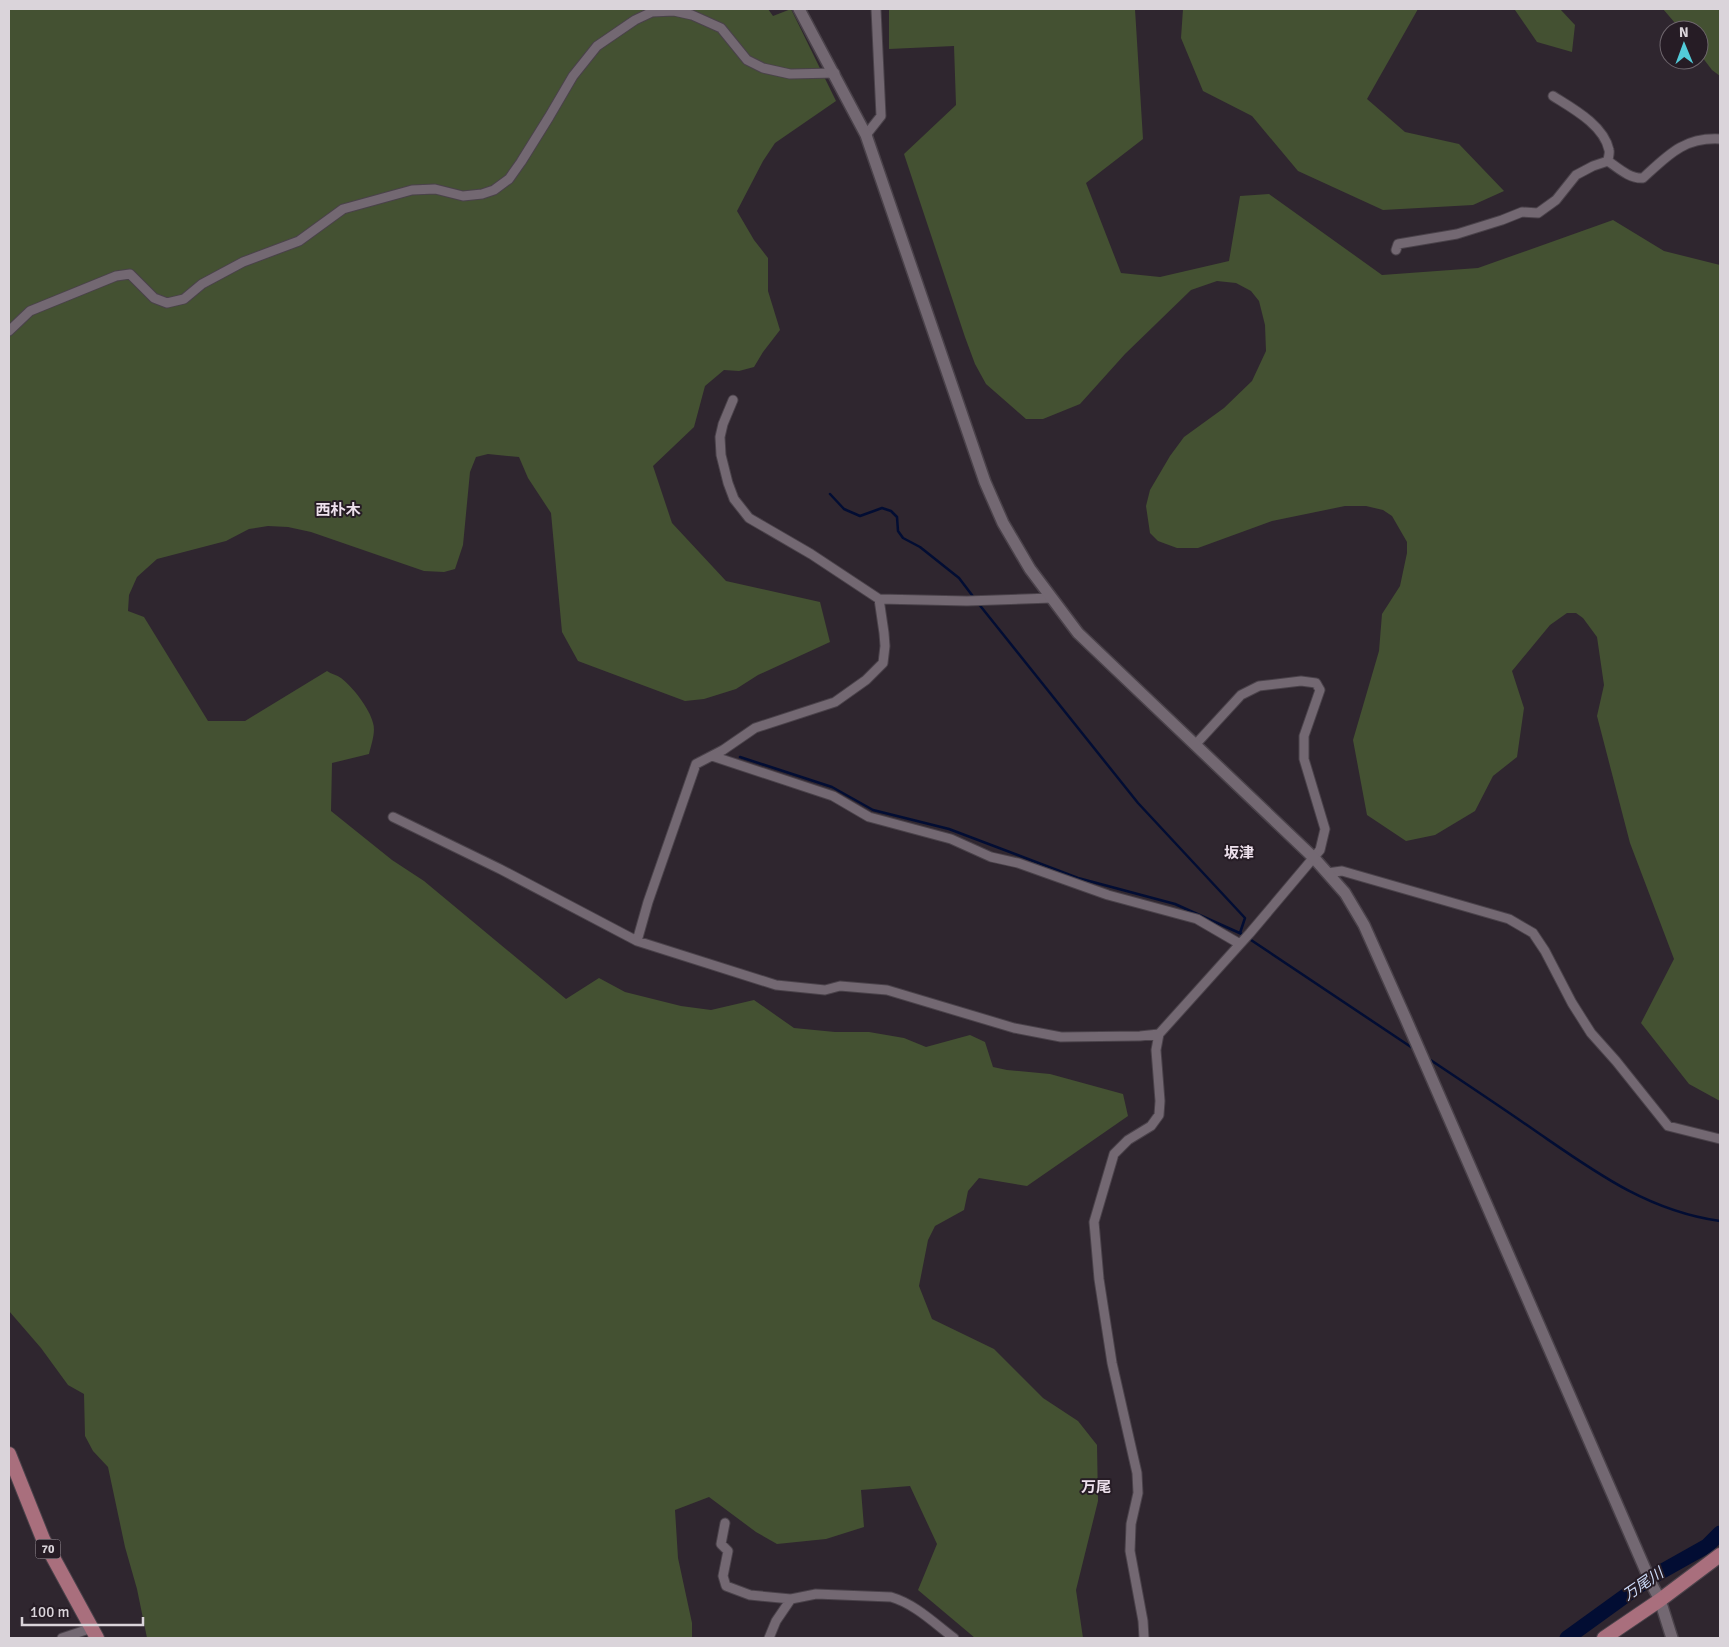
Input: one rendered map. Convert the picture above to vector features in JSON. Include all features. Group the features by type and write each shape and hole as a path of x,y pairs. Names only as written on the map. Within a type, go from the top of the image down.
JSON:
{"main road":[{"name":"70","path":"9,1454 42,1539 95,1633"},
{"path":"1604,1638 1660,1600 1720,1555"}],"street":[{"path":"799,9 866,135 984,482 1003,523 1030,569 1078,633 1314,858 1345,893 1364,925 1660,1600 1672,1638"},
{"path":"866,135 881,116 876,9"},
{"path":"9,331 30,311 116,276 130,274 154,298 168,303 184,299 202,284 242,262 299,241 343,209 412,190 435,189 462,196 482,194 494,190 509,179 573,76 597,46 635,20 652,12 674,11 721,28 747,60 762,68 790,74 834,73"},
{"path":"1553,96 1576,108 1604,138 1609,151 1608,161"},
{"path":"1608,161 1630,175 1643,178 1669,153 1680,147 1693,141 1720,139"},
{"path":"1396,250 1398,244 1457,234 1522,212 1538,213 1556,200 1576,175 1608,161"},
{"path":"733,400 720,437 721,455 734,499 749,518 811,554 879,598 980,601 1052,598"},
{"path":"637,941 648,902 696,764 712,756 755,728 835,702 866,680 883,663 885,646 879,598"},
{"path":"1144,1638 1143,1621 1130,1551 1132,1524 1138,1493 1137,1473 1112,1362 1099,1278 1094,1222 1114,1154 1128,1140 1151,1126 1159,1115 1160,1101 1156,1050 1159,1034 1250,933 1320,850 1325,829 1304,759 1304,736 1320,690 1316,683 1300,681 1259,686 1241,695 1195,745"},
{"path":"712,756 833,796 869,817 952,839 991,858 1018,863 1108,895 1197,919 1242,942"},
{"path":"394,817 500,869 637,941 776,985 825,990 840,986 887,990 1014,1028 1061,1037 1159,1034"},
{"path":"1327,873 1342,871 1509,919 1533,933 1545,951 1572,1004 1590,1033 1616,1061 1668,1126 1720,1139"},
{"path":"725,1523 722,1544 728,1551 723,1576 726,1586 750,1595 791,1599 816,1594 891,1597 914,1608 954,1638"},
{"path":"769,1638 776,1621 791,1599"},
{"path":"62,1638 95,1633"}],"green space":[{"path":"9,9 768,9 773,16 791,9 836,101 775,143 763,161 737,211 754,240 768,258 768,291 780,330 754,367 739,371 724,370 705,386 694,427 653,466 672,523 726,581 820,602 830,642 758,675 736,689 704,699 685,701 578,661 562,632 551,513 528,478 519,457 488,454 476,457 470,472 463,545 455,569 444,572 424,571 311,532 288,527 268,526 249,529 226,541 157,559 137,577 129,595 128,611 144,617 208,721 245,721 327,671 345,682 360,698 368,711 373,723 374,734 369,754 332,763 331,811 392,860 424,881 566,999 599,978 625,992 681,1006 711,1010 754,1000 794,1028 835,1032 869,1032 904,1038 926,1047 970,1035 985,1042 993,1067 1050,1074 1123,1094 1128,1116 1027,1186 979,1178 968,1191 964,1210 935,1226 928,1240 919,1286 932,1319 994,1349 1043,1398 1078,1421 1097,1445 1098,1501 1076,1590 1083,1638 975,1638 918,1590 937,1544 910,1486 861,1490 864,1527 826,1539 777,1544 756,1532 709,1497 675,1510 678,1558 692,1623 692,1638 147,1638 108,1467 93,1451 85,1436 84,1394 68,1385 41,1348 9,1311"},
{"path":"889,9 1135,9 1143,139 1086,183 1121,273 1160,277 1229,261 1240,196 1269,194 1382,275 1478,268 1613,220 1664,251 1720,265 1720,1101 1689,1084 1641,1023 1674,959 1630,843 1597,716 1604,685 1597,637 1583,618 1576,613 1567,613 1550,625 1512,671 1524,708 1517,757 1493,776 1475,811 1435,835 1406,841 1367,815 1353,740 1379,651 1382,614 1400,586 1407,553 1407,542 1392,516 1383,510 1366,506 1345,506 1272,521 1198,548 1177,548 1158,541 1150,533 1146,506 1150,490 1170,456 1184,437 1224,408 1252,381 1266,351 1265,325 1259,301 1251,291 1236,283 1217,281 1191,290 1125,354 1080,404 1043,419 1026,419 986,384 975,364 965,337 904,154 956,105 954,46 889,49"},
{"path":"1183,9 1418,9 1367,99 1405,132 1459,144 1504,191 1473,205 1383,210 1298,171 1252,116 1203,91 1181,38"},
{"path":"1513,9 1560,9 1575,25 1572,52 1537,42"},
{"path":"1663,9 1720,9 1720,76 1709,66 1709,20 1672,20"}],"waterway":[{"path":"830,494 844,509 860,516 882,508 891,511 897,517 898,531 903,538 920,547 959,578 975,599"},
{"path":"978,603 1138,803 1245,918 1240,933"},
{"path":"740,757 832,787 873,810 949,829 1078,878 1175,904 1244,935"},
{"path":"1248,938 1414,1049"},
{"path":"1429,1059 1623,1188 1669,1208 1694,1216 1720,1221"},
{"name":"万尾川","path":"1567,1638 1650,1578 1707,1546 1720,1533"}],"district":[{"name":"西朴木","path":"338,510"},
{"name":"坂津","path":"1239,853"},
{"name":"万尾","path":"1096,1487"}]}
